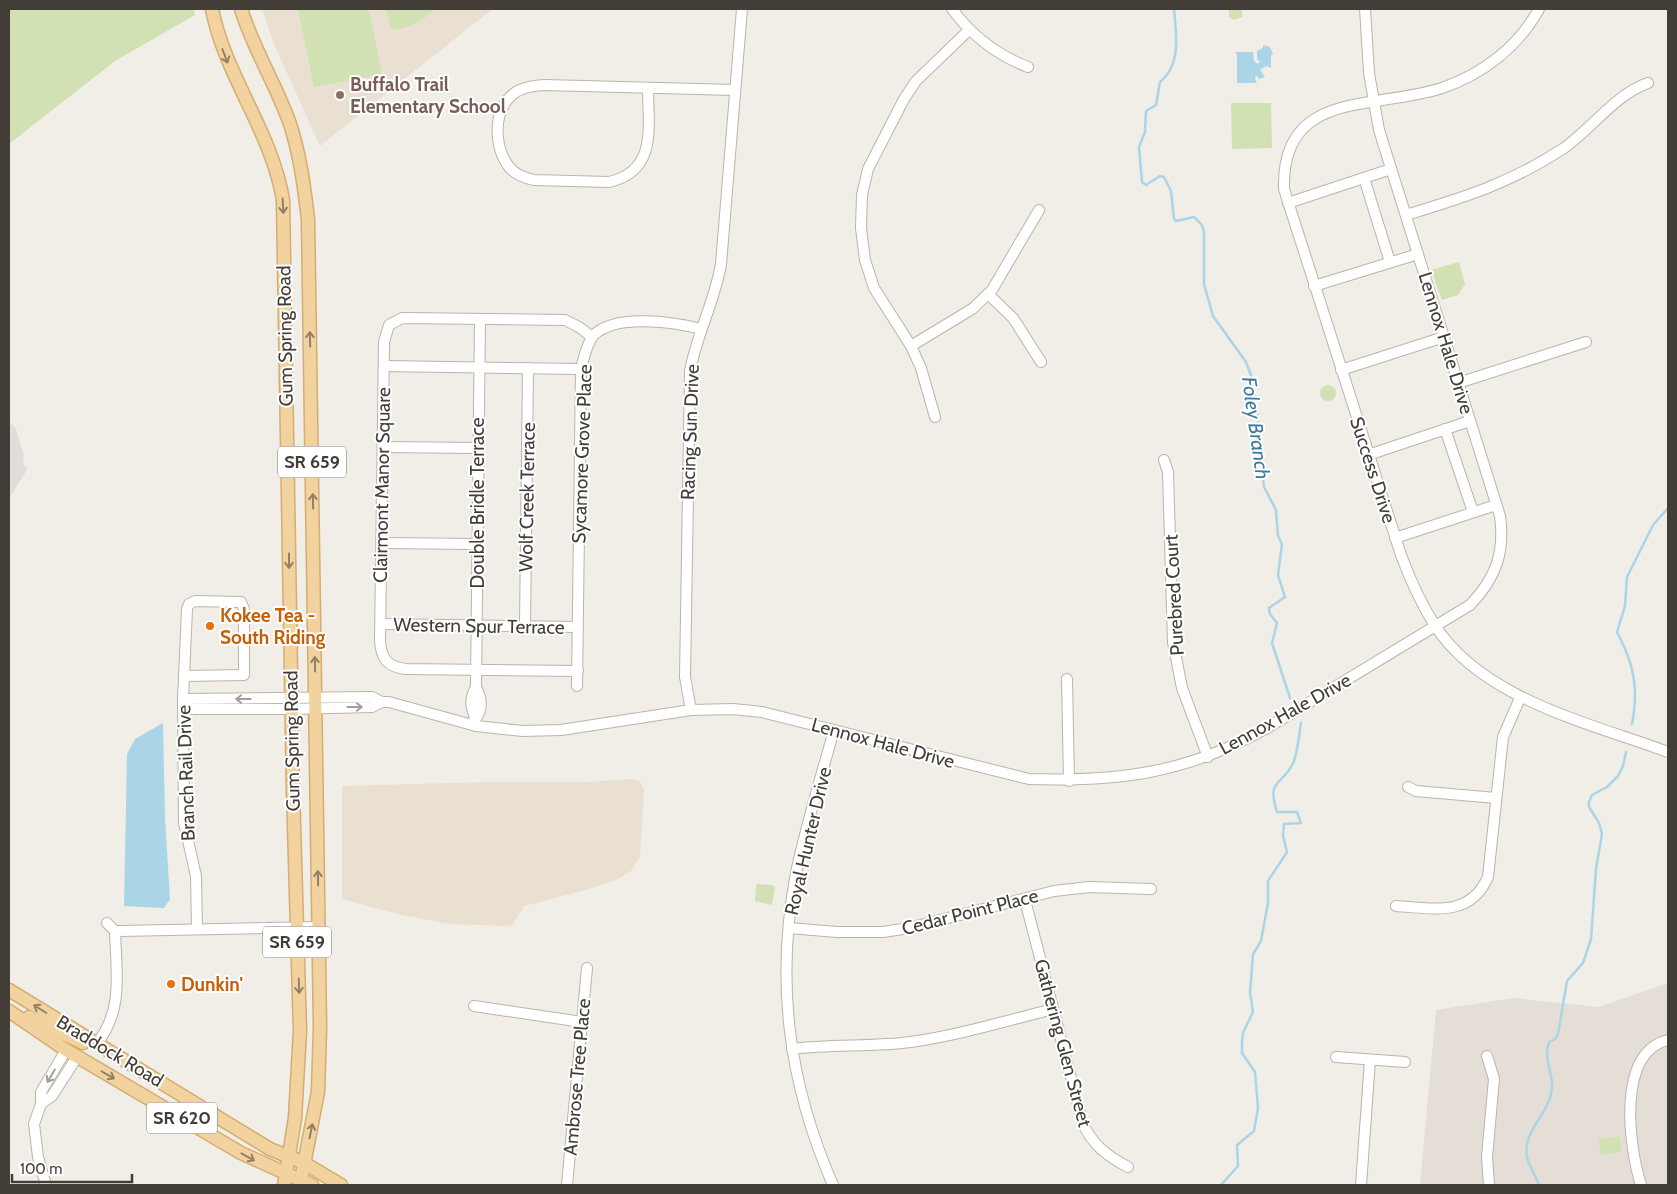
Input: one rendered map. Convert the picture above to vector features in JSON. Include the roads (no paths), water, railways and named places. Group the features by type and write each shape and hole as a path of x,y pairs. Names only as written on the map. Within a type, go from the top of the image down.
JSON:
{"main road":[{"name":"Gum Spring Road","path":"212,9 225,57 272,156 283,200 300,1057 295,1118 285,1179"},
{"name":"Gum Spring Road","path":"241,9 253,42 289,121 302,174 308,219 320,1028 318,1092 304,1163 304,1183"},
{"name":"Braddock Road","path":"9,990 270,1149 304,1163 341,1185"},
{"path":"9,1006 78,1041 97,1043"},
{"name":"Braddock Road","path":"9,1011 72,1053 285,1179 304,1183"}],"street":[{"name":"Racing Sun Drive","path":"691,710 685,677 690,371 694,346 717,287 722,264 742,9"},
{"path":"952,9 969,30 1009,60 1028,67"},
{"name":"Lennox Hale Drive","path":"183,704 292,704 316,702 372,706 382,702 406,705 475,723 523,731 561,730 691,710 733,709 762,712 1029,779 1069,780 1129,777 1181,766 1208,757 1253,735 1470,605 1481,594 1495,571 1502,549 1502,534 1496,505 1379,130 1368,63 1365,9"},
{"name":"Success Drive","path":"1540,9 1509,49 1474,74 1440,89 1327,111 1306,126 1287,155 1284,189 1395,538 1412,586 1435,626 1461,656 1480,673 1520,698 1668,752"},
{"path":"935,417 926,384 911,346 874,288 865,260 861,228 862,195 868,168 904,99 916,81 969,30"},
{"path":"1406,215 1488,189 1537,164 1580,136 1630,91 1648,83"},
{"path":"648,88 647,150 641,164 618,180 610,182 534,180 522,177 511,169 500,150 498,138 502,108 510,96 521,89 546,85 735,90"},
{"path":"1288,202 1391,169"},
{"path":"1364,178 1390,262"},
{"path":"911,346 957,319 988,294 1009,265 1039,210"},
{"path":"1314,286 1418,254"},
{"path":"988,294 1013,318 1041,362"},
{"name":"Clairmont Manor Square","path":"578,671 406,669 392,666 381,654 384,336 389,326 397,319 480,319 565,320 579,327 592,337"},
{"name":"Double Bridle Terrace","path":"475,723 481,712 480,695 476,688 477,448 480,319"},
{"name":"Sycamore Grove Place","path":"577,686 581,369 585,352 592,337 613,324 625,322 677,324 701,329"},
{"path":"1341,370 1444,336"},
{"path":"1458,383 1586,342"},
{"path":"384,366 581,369"},
{"name":"Wolf Creek Terrace","path":"525,626 528,368"},
{"path":"1368,455 1470,421"},
{"path":"1445,429 1473,512"},
{"path":"383,447 477,448"},
{"name":"Purebred Court","path":"1164,460 1168,472 1174,642 1182,688 1208,757"},
{"path":"1395,538 1496,505"},
{"path":"382,543 476,544"},
{"name":"Branch Rail Drive","path":"184,676 244,675 244,609 241,602 195,602 189,604 187,609 184,676 183,704 184,823 196,876 197,928"},
{"name":"Western Spur Terrace","path":"380,624 578,627"},
{"path":"1067,679 1069,780"},
{"path":"1396,906 1453,908 1464,904 1482,891 1488,877 1503,737 1520,698"},
{"name":"Royal Hunter Drive","path":"833,1185 814,1143 803,1108 787,1010 789,928 801,854 834,730"},
{"path":"1408,787 1416,792 1496,798"},
{"name":"Cedar Point Place","path":"789,928 837,932 883,932 909,928 1054,891 1089,887 1150,889"},
{"name":"Gathering Glen Street","path":"1024,900 1083,1124 1095,1145 1109,1157 1128,1167"},
{"path":"97,1043 110,1026 115,1008 115,931 107,923"},
{"path":"115,931 319,927"},
{"name":"Ambrose Tree Place","path":"567,1185 587,968"},
{"path":"474,1006 582,1022"},
{"path":"792,1049 828,1045 870,1045 910,1042 952,1034 1053,1009"},
{"path":"1641,1185 1631,1142 1630,1112 1634,1081 1643,1055 1651,1046 1668,1040"},
{"path":"46,1185 38,1157 34,1124 41,1104 41,1092 72,1053"},
{"path":"1487,1056 1494,1079 1487,1157 1489,1185"},
{"path":"1336,1057 1405,1062"},
{"path":"1361,1185 1370,1060"}],"water":[{"path":"1263,45 1270,47 1273,54 1271,55 1271,68 1266,66 1260,70 1265,77 1259,79 1256,75 1257,83 1237,83 1237,55 1235,52 1253,52 1254,61 1258,64 1260,61 1257,60 1257,51 1263,48"},
{"path":"163,723 165,817 170,899 164,908 124,906 127,754 135,739"}],"waterway":[{"name":"Foley Branch","path":"1174,9 1175,58 1172,67 1160,82 1156,105 1146,111 1145,132 1139,147 1142,182 1146,185 1160,176 1164,177 1171,191 1174,219 1176,221 1194,217 1202,225 1204,232 1204,284 1213,316 1246,362 1251,375 1257,410 1264,487 1276,510 1278,536 1282,544 1278,575 1285,597 1269,608 1270,614 1277,623 1272,643 1290,698"},
{"path":"1632,724 1635,699 1634,676 1628,655 1617,632 1625,606 1627,577 1653,525 1668,508"},
{"name":"Foley Branch","path":"1221,1185 1238,1166 1237,1145 1254,1131 1258,1108 1255,1072 1242,1053 1243,1033 1253,1012 1250,993 1253,954 1261,941 1268,903 1268,881 1287,852 1283,836 1284,824 1301,823 1297,812 1277,812 1273,793 1277,783 1290,769 1294,761 1301,723"},
{"path":"1539,1185 1527,1157 1527,1147 1532,1130 1547,1106 1552,1088 1547,1048 1549,1042 1555,1039 1558,1034 1567,981 1583,963 1591,939 1596,869 1602,834 1599,823 1589,807 1589,802 1592,795 1607,787 1618,776 1623,766 1626,752"}],"place":[{"name":"Buffalo Trail Elementary School","path":"340,95"},
{"name":"Kokee Tea - South Riding","path":"210,626"},
{"name":"Dunkin'","path":"171,984"}]}
